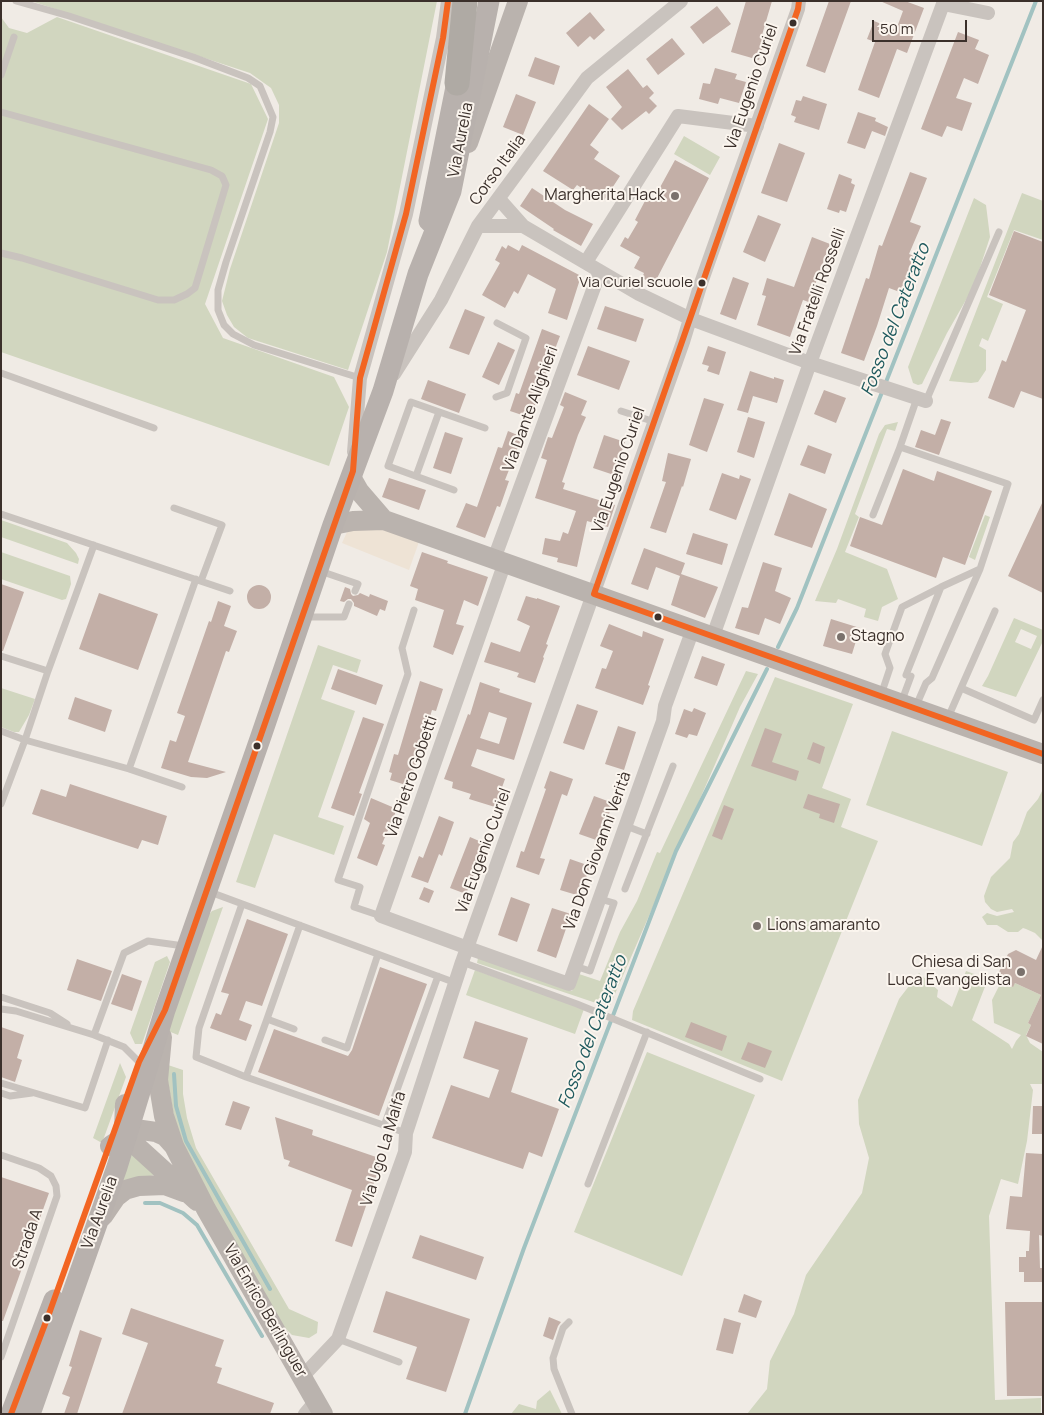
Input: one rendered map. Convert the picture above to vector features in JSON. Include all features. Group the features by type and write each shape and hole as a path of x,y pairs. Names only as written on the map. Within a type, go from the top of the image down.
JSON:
{"highway":[{"path":"457,83 465,1"}],"main road":[{"name":"Via Aurelia","path":"418,274 451,191 457,118 457,83 476,1"},
{"name":"Via Aurelia","path":"11,1414 48,1317 127,1133 187,946 333,525 383,391 418,274 457,118 489,1"},
{"name":"Via Aurelia","path":"30,1414 90,1221 110,1146 139,1062 165,1010"}],"street":[{"path":"384,520 359,491 352,474 360,378 406,214 444,38 448,1"},
{"path":"451,191 518,1"},
{"name":"Corso Italia","path":"383,391 441,300 478,226 587,78 681,1"},
{"name":"Via Eugenio Curiel","path":"468,948 655,422 691,319 701,283 798,9 799,1"},
{"name":"Via Fratelli Rosselli","path":"713,636 810,363 943,4 988,12"},
{"path":"586,262 678,116 757,126"},
{"path":"499,199 523,226 639,294 691,319 810,363 922,400"},
{"path":"478,226 523,226"},
{"name":"Via Dante Alighieri","path":"499,560 600,271"},
{"path":"333,525 353,521 384,520 1043,754"},
{"name":"Via Pietro Gobetti","path":"381,916 499,560"},
{"name":"Via Don Giovanni Verità","path":"468,948 569,984 663,721 665,706 693,629"},
{"path":"381,916 468,948"},
{"name":"Via Ugo La Malfa","path":"303,1376 338,1338 405,1152 406,1133 468,948"},
{"name":"Via Enrico Berlinguer","path":"165,1010 158,1080 164,1116 174,1146 199,1202 303,1376 315,1409"},
{"path":"110,1146 127,1133 124,1122 125,1104"},
{"name":"Via Enrico Berlinguer","path":"174,1146 165,1136 156,1132 135,1129 127,1133 132,1142 199,1202"},
{"path":"90,1221 125,1190 139,1186 158,1184 172,1187 199,1202"}],"lane":[{"path":"16,1 69,16 193,57 248,78 260,86 273,117 270,132 218,290 218,310 224,325 233,334 254,345 360,378"},
{"path":"1,75 14,37"},
{"path":"1,112 211,170 222,176 226,185 195,288 174,300 158,300 1,253"},
{"path":"873,515 900,447 999,232"},
{"path":"496,397 507,393 526,338 497,323"},
{"path":"1,374 154,428"},
{"path":"454,490 388,466 411,402 485,428"},
{"path":"621,411 655,422"},
{"path":"416,476 439,412"},
{"path":"900,447 1008,484 980,569 932,678 908,706"},
{"path":"129,769 198,580 222,525 174,508"},
{"path":"1,514 230,591"},
{"path":"1,804 94,545"},
{"path":"881,696 890,668 885,654 902,607 980,569"},
{"path":"318,570 358,584 355,591"},
{"path":"908,706 909,676 942,588"},
{"path":"302,617 344,617 349,604"},
{"path":"381,916 354,907 360,887 338,880 408,674 402,648 414,610"},
{"path":"947,720 995,611"},
{"path":"1,656 48,671"},
{"path":"961,688 1034,720 1043,700"},
{"path":"1,731 25,740 129,769 182,787"},
{"path":"625,889 673,766"},
{"path":"626,826 647,834"},
{"path":"207,891 456,983"},
{"path":"242,904 199,1028 196,1057 246,1077 406,1133"},
{"path":"246,1077 300,925"},
{"path":"94,1035 124,953 148,941 187,946"},
{"path":"325,1040 347,1048 378,954"},
{"path":"462,962 604,1014 760,1078"},
{"path":"384,1126 438,976"},
{"path":"1,997 50,1013 74,1029"},
{"path":"1,1009 16,1011 43,1019 124,1046 139,1062"},
{"path":"267,1019 294,1029"},
{"path":"588,1184 647,1032"},
{"path":"1,1083 85,1108 108,1040"},
{"path":"1,1093 10,1096 35,1093"},
{"name":"Strada A","path":"1,1155 39,1168 51,1176 56,1186 57,1196 1,1357"},
{"path":"569,1322 564,1328 553,1358 554,1369 572,1414"},
{"path":"338,1338 399,1362"}],"green space":[{"path":"31,1 437,1 387,252 348,370 248,338 234,327 222,301 230,269 279,123 279,105 271,88 250,73"},
{"path":"1,17 9,28 27,33 57,17 251,84 268,119 205,304 223,338 334,377 349,407 329,466 1,352"},
{"path":"684,136 720,157 710,175 674,154"},
{"path":"1022,193 1043,201 1043,240 1014,230 987,297 1003,304 988,341 982,338 979,346 986,350 986,370 978,382 949,381"},
{"path":"974,198 986,205 990,237 974,286 947,333 922,384 918,385 913,383 908,367"},
{"path":"898,422 895,431 887,429 855,514 859,517 845,552 887,569 898,599 882,607 878,621 864,617 866,609 838,599 836,603 815,601 837,549 879,434 885,425"},
{"path":"985,515 990,517 975,560 969,557"},
{"path":"1,520 67,543 76,553 79,559 78,564 1,537"},
{"path":"1,552 70,576 71,584 66,599 62,600 1,579"},
{"path":"1014,618 1043,630 1043,641 1016,697 982,686","holes":["1021,629 1037,636 1031,649 1015,642"]},
{"path":"318,645 361,660 357,673 333,665 321,699 355,711 318,817 344,826 334,855 274,834 255,888 236,882"},
{"path":"746,671 758,674 740,707 608,1010 599,1004 477,963 478,958 572,991 579,974 600,981 620,932 637,901 657,852 660,853"},
{"name":"Lions amaranto","path":"775,677 853,704 822,788 851,799 841,827 878,841 782,1081 632,1020 633,1011"},
{"path":"1,688 35,699 29,715 19,732 1,727"},
{"path":"892,731 1008,772 982,846 866,805"},
{"path":"1043,789 1043,941 1035,933 1023,928 1018,932 1008,932 997,925 987,925 982,917 987,913 997,916 1014,912 1012,909 997,912 991,909 985,902 984,896 991,877 1010,858 1013,842 1019,834 1027,812 1038,799"},
{"path":"223,907 178,1035 168,1031 206,918 212,911"},
{"path":"167,956 170,962 142,1044 135,1044 130,1033 155,962"},
{"path":"475,970 584,1009 575,1034 466,995"},
{"path":"966,971 988,979 972,1020 1009,1044 1012,1049 1021,1035 994,1023 992,1000 1001,982 1012,987 1015,983 1041,995 1028,1023 1031,1025 1026,1035 1030,1043 1043,1052 1043,1084 1030,1084 1033,1090 1027,1141 1018,1184 1001,1179 989,1216 995,1400 1041,1398 1041,1414 747,1414 767,1389 770,1361 794,1314 806,1275 862,1193 869,1158 859,1124 858,1100 899,999 919,973 938,990 937,997 952,1007"},
{"path":"647,1052 755,1095 682,1276 574,1232"},
{"path":"120,1063 126,1077 102,1143 93,1138"},
{"path":"165,1064 183,1070 183,1094 187,1118 196,1148 289,1309 318,1322 317,1333 309,1338 292,1335 283,1326 178,1141"},
{"path":"127,1150 155,1175 121,1182"},
{"path":"550,1390 562,1414 511,1414 519,1404 536,1409 537,1401"}],"shaded area":[{"path":"368,524 420,539 409,570 342,543 347,532 355,527"}],"building":[{"path":"746,1 772,1 762,35 766,36 759,60 731,52"},
{"path":"829,1 851,1 825,73 806,66"},
{"path":"880,1 905,1 924,8 907,53 897,49 879,98 858,90 875,42 867,39 874,21 896,30 903,11"},
{"path":"717,6 731,24 703,44 690,27"},
{"path":"590,12 605,30 594,40 590,36 578,47 566,33"},
{"path":"958,32 979,40 975,49 989,55 978,84 964,78 956,98 972,103 962,131 947,126 942,137 921,129"},
{"path":"672,38 685,54 658,75 646,59"},
{"path":"535,57 560,66 554,85 528,76"},
{"path":"715,68 737,74 735,79 746,82 739,103 720,98 718,104 699,99 703,83 710,84"},
{"path":"628,69 643,88 647,85 654,93 649,98 657,106 649,114 646,111 622,130 611,119 622,107 606,87"},
{"path":"516,94 536,102 523,135 503,127"},
{"path":"803,96 827,104 819,130 794,122 796,117 791,115 796,100 801,101"},
{"path":"589,104 609,119 590,145 599,152 594,159 620,176 603,202 577,185 573,190 543,171"},
{"path":"858,112 876,118 875,121 888,127 885,136 872,131 865,149 847,143"},
{"path":"779,143 805,153 787,202 761,193"},
{"path":"675,160 709,178 654,284 642,278 644,273 634,268 640,257 620,246 625,237 628,239 638,222 635,220 646,199 652,202"},
{"path":"910,172 927,178 910,222 921,226 909,254 919,258 905,294 889,288 864,361 841,353 866,278 869,279 879,245 882,246"},
{"path":"839,174 852,179 851,183 855,185 846,212 840,210 839,213 827,209"},
{"path":"532,188 565,210 593,224 581,246 553,230 520,206"},
{"path":"758,215 781,224 765,262 743,252"},
{"path":"1014,231 1043,242 1043,399 1021,391 1014,408 988,398 1002,360 1006,362 1026,310 989,295"},
{"path":"812,237 830,244 812,293 821,295 817,305 803,300 790,337 757,325 766,296 762,295 767,278 794,287"},
{"path":"508,245 519,251 522,245 581,276 567,320 548,313 556,289 528,274 518,294 514,291 505,308 482,295 500,263 495,260 502,246 506,249"},
{"path":"733,277 749,283 736,320 720,314"},
{"path":"605,306 644,319 636,342 597,329"},
{"path":"465,309 485,317 469,355 449,348"},
{"path":"542,329 560,336 531,418 510,411 516,393 519,394"},
{"path":"498,342 515,350 499,385 482,377"},
{"path":"588,346 630,361 619,390 577,375"},
{"path":"708,346 726,352 719,375 707,371 709,366 702,364"},
{"path":"750,371 774,379 774,377 784,380 777,403 753,396 748,413 737,410"},
{"path":"428,380 466,394 459,413 421,399"},
{"path":"824,390 846,398 836,423 814,414"},
{"path":"565,392 587,401 581,415 586,417 562,482 565,483 563,489 615,505 608,527 587,521 577,567 557,562 558,558 542,554 545,538 560,541 563,532 568,534 576,511 535,498 547,460 541,458 548,437 552,438 564,407 560,405"},
{"path":"704,398 724,404 707,452 689,445"},
{"path":"748,417 765,422 754,458 737,452"},
{"path":"941,419 951,422 939,455 915,447 921,430 935,435"},
{"path":"508,431 522,437 505,480 509,481 500,507 497,506 485,538 456,527 466,503 477,507 498,447 502,448"},
{"path":"445,432 463,438 451,474 433,468"},
{"path":"604,435 625,442 614,475 593,468"},
{"path":"808,445 832,454 825,474 800,465"},
{"path":"668,453 691,459 666,533 650,528 666,482 662,481"},
{"path":"903,469 934,481 937,471 992,491 965,565 943,557 936,578 850,546 860,517 882,525"},
{"path":"722,473 739,479 740,475 751,479 736,520 709,510"},
{"path":"389,478 426,490 419,510 382,497"},
{"path":"789,493 827,509 812,548 774,535"},
{"path":"1043,501 1043,593 1008,576"},
{"path":"693,533 728,544 722,565 686,554"},
{"path":"644,548 685,563 681,574 718,587 705,618 671,605 680,576 656,567 648,590 631,584"},
{"path":"422,552 488,577 478,606 464,600 456,624 464,626 453,655 433,647 444,610 415,600 418,589 410,586"},
{"path":"763,562 782,568 775,591 791,598 780,624 765,618 759,635 735,628 742,607 748,608"},
{"path":"1,584 24,592 3,651 1,651"},
{"path":"259,585 268,588 271,597 268,606 259,609 250,606 247,597 250,588"},
{"path":"345,587 350,589 353,596 360,593 369,597 370,594 388,601 385,611 380,609 377,616 354,606 351,599 344,602 340,601"},
{"path":"99,593 158,614 138,670 79,649"},
{"path":"526,596 560,606 546,644 548,645 535,683 517,677 519,673 484,662 491,642 520,652 530,626 517,620"},
{"path":"218,601 231,606 224,626 237,631 229,652 226,651 188,762 226,772 207,778 191,777 161,768 170,740 176,742 185,716 177,713 209,621 211,622"},
{"name":"Stagno","path":"831,619 860,628 852,654 823,646"},
{"path":"609,624 642,637 643,631 664,639 643,705 595,688 602,668 606,669 613,651 600,646"},
{"path":"702,656 725,664 717,686 694,678"},
{"path":"338,669 383,685 376,705 331,689"},
{"path":"420,681 443,689 436,711 432,710 409,786 390,780 392,773 389,772 394,754 398,755"},
{"path":"480,682 500,689 499,692 532,703 514,760 477,749 471,766 505,779 495,807 469,799 471,794 452,788 453,782 444,779 468,714 470,715","holes":["489,712 507,718 499,744 480,738"]},
{"path":"75,697 112,710 105,732 68,719"},
{"path":"577,704 598,711 584,750 563,743"},
{"path":"694,708 706,713 697,736 689,734 687,738 675,734 684,709 692,712"},
{"path":"363,717 384,724 359,793 362,794 354,816 331,808"},
{"path":"618,726 636,732 624,770 605,764"},
{"path":"765,728 782,734 772,762 799,771 796,781 751,766"},
{"path":"813,742 825,747 820,764 807,759"},
{"path":"550,771 573,779 567,796 562,794 540,858 545,859 539,875 516,867 521,851 524,852 546,789 544,788"},
{"path":"70,784 167,816 158,845 142,840 138,849 32,814 41,789 66,797"},
{"path":"808,794 840,804 834,823 819,818 820,814 803,808"},
{"path":"594,796 613,803 599,841 579,834"},
{"path":"371,798 397,809 382,844 385,845 377,866 357,858 370,823 364,819"},
{"path":"724,805 734,809 722,840 712,836"},
{"path":"439,816 454,822 442,856 439,854 428,883 411,877 419,856 423,858"},
{"path":"470,837 486,844 466,894 450,888"},
{"path":"570,859 590,866 580,896 560,890"},
{"path":"424,887 434,891 429,903 419,899"},
{"path":"511,897 530,904 517,942 498,935"},
{"path":"552,908 571,914 556,958 537,951"},
{"path":"247,919 288,934 262,1006 246,1001 239,1020 252,1025 246,1041 210,1028 216,1013 221,1015 229,994 221,992"},
{"name":"Chiesa di San Luca Evangelista","path":"1043,945 1043,1044 1026,1036 1031,1025 1028,1023 1041,995 1015,983 1013,987 1001,982 998,974 1008,954 1016,950 1036,960"},
{"path":"77,959 112,971 101,1001 67,990"},
{"path":"380,967 427,984 379,1116 258,1072 274,1029 348,1056 352,1050"},
{"path":"122,974 142,981 132,1011 111,1004"},
{"path":"475,1021 528,1038 511,1092 559,1109 542,1157 529,1152 523,1169 432,1138 451,1085 489,1098 499,1070 463,1058"},
{"path":"691,1022 727,1036 722,1051 685,1037"},
{"path":"1,1027 24,1035 17,1058 22,1060 15,1082 1,1077"},
{"path":"748,1042 772,1051 765,1068 741,1059"},
{"path":"233,1101 250,1107 241,1130 225,1125"},
{"path":"1033,1106 1043,1106 1043,1134 1032,1134"},
{"path":"275,1117 313,1130 312,1135 382,1159 352,1247 335,1241 352,1190 288,1166 290,1161 284,1159"},
{"path":"1026,1153 1043,1154 1043,1236 1039,1235 1040,1268 1043,1268 1043,1282 1024,1282 1024,1272 1019,1272 1019,1257 1026,1257 1026,1251 1029,1251 1030,1231 1006,1229 1010,1196 1022,1197"},
{"path":"1,1177 49,1193 3,1321 1,1321"},
{"path":"420,1235 484,1257 476,1280 412,1258"},
{"path":"386,1291 470,1319 446,1392 406,1379 417,1347 373,1332"},
{"path":"744,1294 762,1301 756,1318 738,1312"},
{"path":"1005,1302 1043,1302 1043,1396 1007,1396"},
{"path":"131,1308 224,1340 215,1366 222,1368 217,1383 274,1403 270,1414 122,1414 148,1343 122,1334"},
{"path":"549,1317 561,1322 553,1340 543,1336"},
{"path":"724,1318 741,1323 733,1354 716,1350"},
{"path":"80,1330 102,1338 77,1414 64,1414 70,1397 62,1394 72,1367 69,1366"}],"waterway":[{"name":"Fosso del Cateratto","path":"778,647 797,608 1036,1"},
{"name":"Fosso del Cateratto","path":"465,1414 524,1248 676,851 767,669"},
{"path":"174,1074 176,1106 186,1141 270,1289"},
{"path":"145,1203 160,1203 183,1213 197,1225 262,1336"}],"transit line":[{"path":"11,1414 139,1062 165,1010 353,471 360,378 406,214 443,38 448,1"},
{"path":"799,1 798,9 594,594 1043,754"}],"place":[{"name":"Margherita Hack","path":"675,196"},
{"name":"Via Curiel scuole","path":"702,283"},
{"name":"Stagno","path":"841,637"},
{"name":"Lions amaranto","path":"757,926"},
{"name":"Chiesa di San Luca Evangelista","path":"1021,972"}]}
